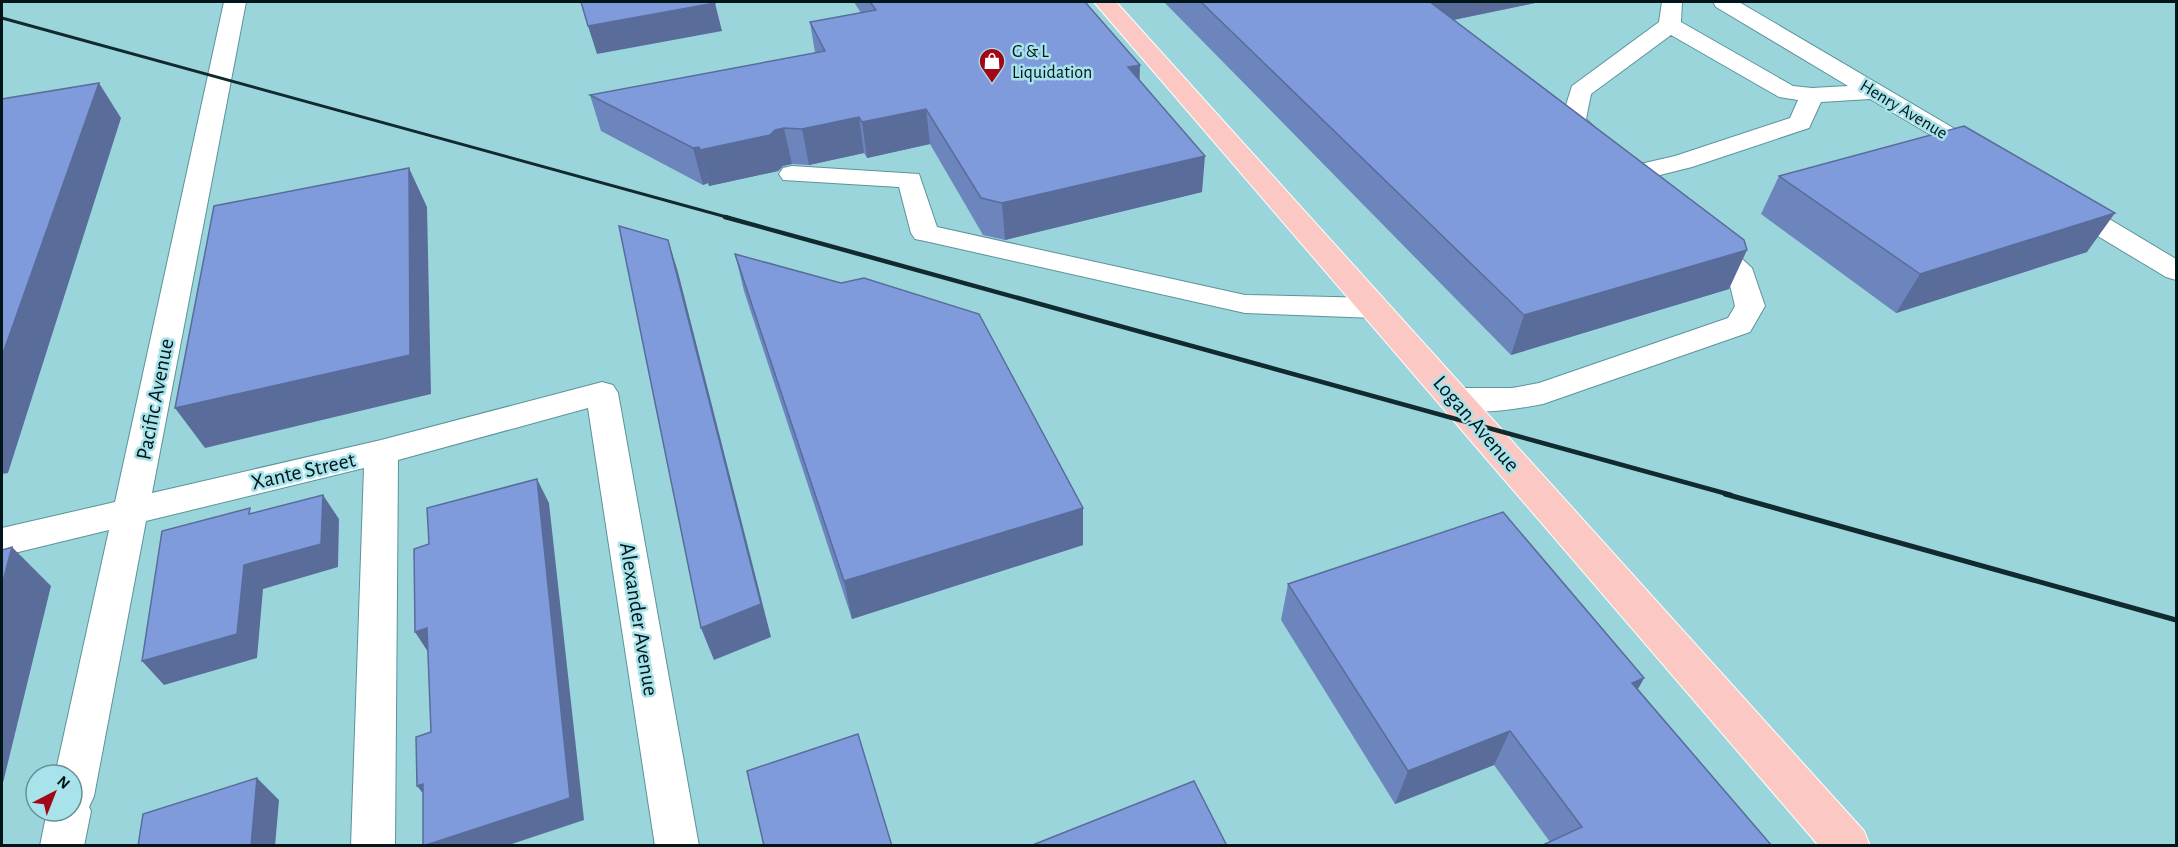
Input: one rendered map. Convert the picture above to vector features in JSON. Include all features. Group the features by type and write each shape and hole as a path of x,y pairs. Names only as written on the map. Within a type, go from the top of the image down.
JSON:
{"main road":[{"name":"Logan Avenue","path":"1105,2 1848,846"}],"street":[{"name":"Pacific Avenue","path":"79,763 235,2"},
{"name":"Henry Avenue","path":"1724,2 1995,164"},
{"path":"1812,95 1800,123 1683,162 1642,183 1573,122 1580,91 1671,13 1787,92 1812,95 1875,92"},
{"path":"792,174 910,180 925,232 1245,304 1375,308"},
{"path":"2046,193 2176,271"},
{"path":"1455,399 1512,399 1543,393 1739,325 1750,306 1742,274 1685,222"},
{"name":"Xante Street","path":"2,542 381,452 602,393"},
{"name":"Alexander Avenue","path":"602,393 677,846"},
{"path":"373,846 381,452"},
{"path":"62,846 67,823"}],"building":[{"path":"581,2 715,2 715,3 588,26"},
{"path":"870,2 1085,2 1140,65 1128,67 1205,156 1002,203 981,198 926,109 862,122 859,117 802,129 784,128 775,130 770,135 700,150 699,147 693,148 590,95 825,51 810,22 876,10"},
{"path":"1201,2 1430,2 1744,240 1747,250 1524,315"},
{"path":"99,83 2,356 2,99"},
{"path":"1964,126 2115,213 1920,274 1779,176"},
{"path":"409,168 410,355 175,408 214,206"},
{"path":"619,226 668,240 761,604 701,628"},
{"path":"735,254 841,283 864,278 979,314 1083,508 844,581"},
{"path":"537,479 570,798 423,846 423,784 417,786 416,737 431,732 427,628 415,632 414,549 429,544 427,508"},
{"path":"323,495 321,544 244,565 237,634 142,661 162,531 250,508 249,514"},
{"path":"1503,512 1644,678 1632,683 1772,846 1547,846 1545,844 1582,827 1510,731 1408,771 1288,584"},
{"path":"12,547 2,585 2,550"},
{"path":"858,734 892,846 764,846 747,771"},
{"path":"257,778 251,846 138,846 143,814"},
{"path":"1194,781 1227,846 1030,846"}],"railway":[{"path":"2,18 730,218"},
{"path":"725,217 1731,495"},
{"path":"1725,494 2176,620"}],"place":[{"name":"G & L Liquidation","path":"992,84"}]}
